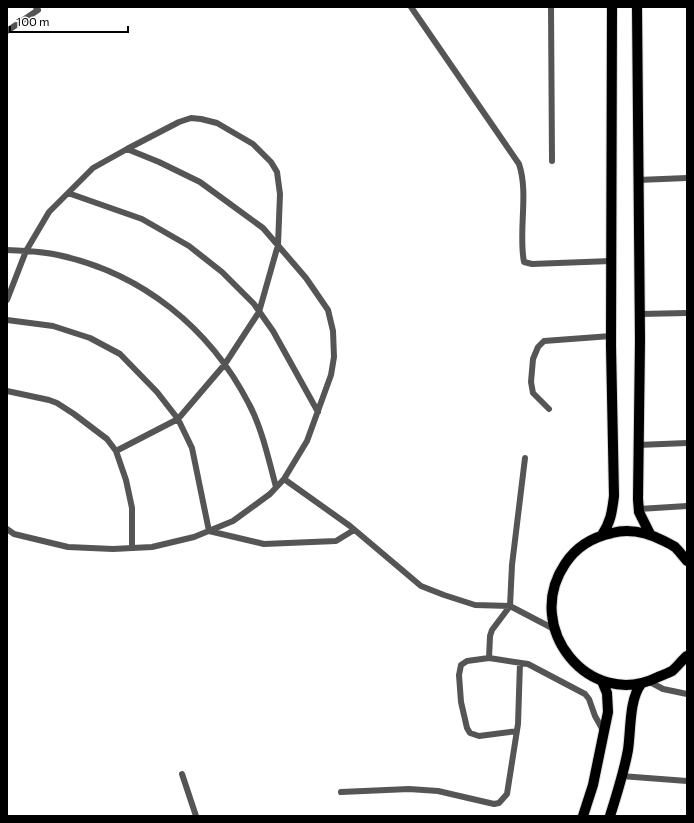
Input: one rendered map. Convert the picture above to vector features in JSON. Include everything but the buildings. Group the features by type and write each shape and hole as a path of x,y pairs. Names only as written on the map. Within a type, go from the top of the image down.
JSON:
{"main road":[{"path":"602,535 609,524 614,496 611,336 612,7"},
{"path":"637,7 640,314 638,499 639,510 650,534"},
{"path":"645,683 621,685 602,681 581,669 564,651 554,629 551,610 553,591 559,572 570,556 585,544 602,535 618,531 634,531 650,534 674,546 687,561"},
{"path":"610,816 628,750 634,700 638,688 645,683 672,671 687,656"},
{"path":"583,816 593,785 608,712 607,693 602,681"}],"street":[{"path":"7,31 38,10 36,7"},
{"path":"411,7 519,164 521,169 523,197 524,262 532,264 611,261"},
{"path":"551,7 552,161"},
{"path":"7,300 26,251 49,212 93,168 126,149 179,122 191,118 217,123 252,144 271,162 277,172 279,181 280,194 278,245 259,312 226,364 178,419 116,451"},
{"path":"7,529 14,534 68,547 113,549 152,547 194,537 233,522 270,494 284,479 307,441 331,375 333,363 333,338 328,310 306,278 263,228 200,182 159,162 126,149"},
{"path":"638,180 687,178"},
{"path":"68,193 142,219 183,242 222,272 254,304 273,331 318,412"},
{"path":"7,250 58,254 116,273 153,294 192,325 226,364 250,405 266,448 276,487"},
{"path":"640,314 687,313"},
{"path":"7,320 53,326 90,338 120,354 157,392 178,419 192,448 209,531"},
{"path":"549,409 533,393 531,382 533,359 538,347 544,341 611,336"},
{"path":"7,391 57,403 74,414 106,439 116,451 126,480 132,508 132,548"},
{"path":"638,445 687,444"},
{"path":"489,658 490,636 492,630 510,606 512,565 525,458"},
{"path":"284,479 354,530 421,586 475,605 510,606 554,629"},
{"path":"639,510 687,506"},
{"path":"209,531 264,544 336,541 354,530"},
{"path":"518,731 479,736 470,733 467,728 461,702 459,675 461,665 467,661 489,658 534,666 585,694 589,699 594,716 604,733"},
{"path":"341,792 409,789 438,791 494,804 499,803 507,794 518,731 520,663"},
{"path":"645,683 663,690 687,694"},
{"path":"182,774 196,816"},
{"path":"621,776 687,781"}]}
